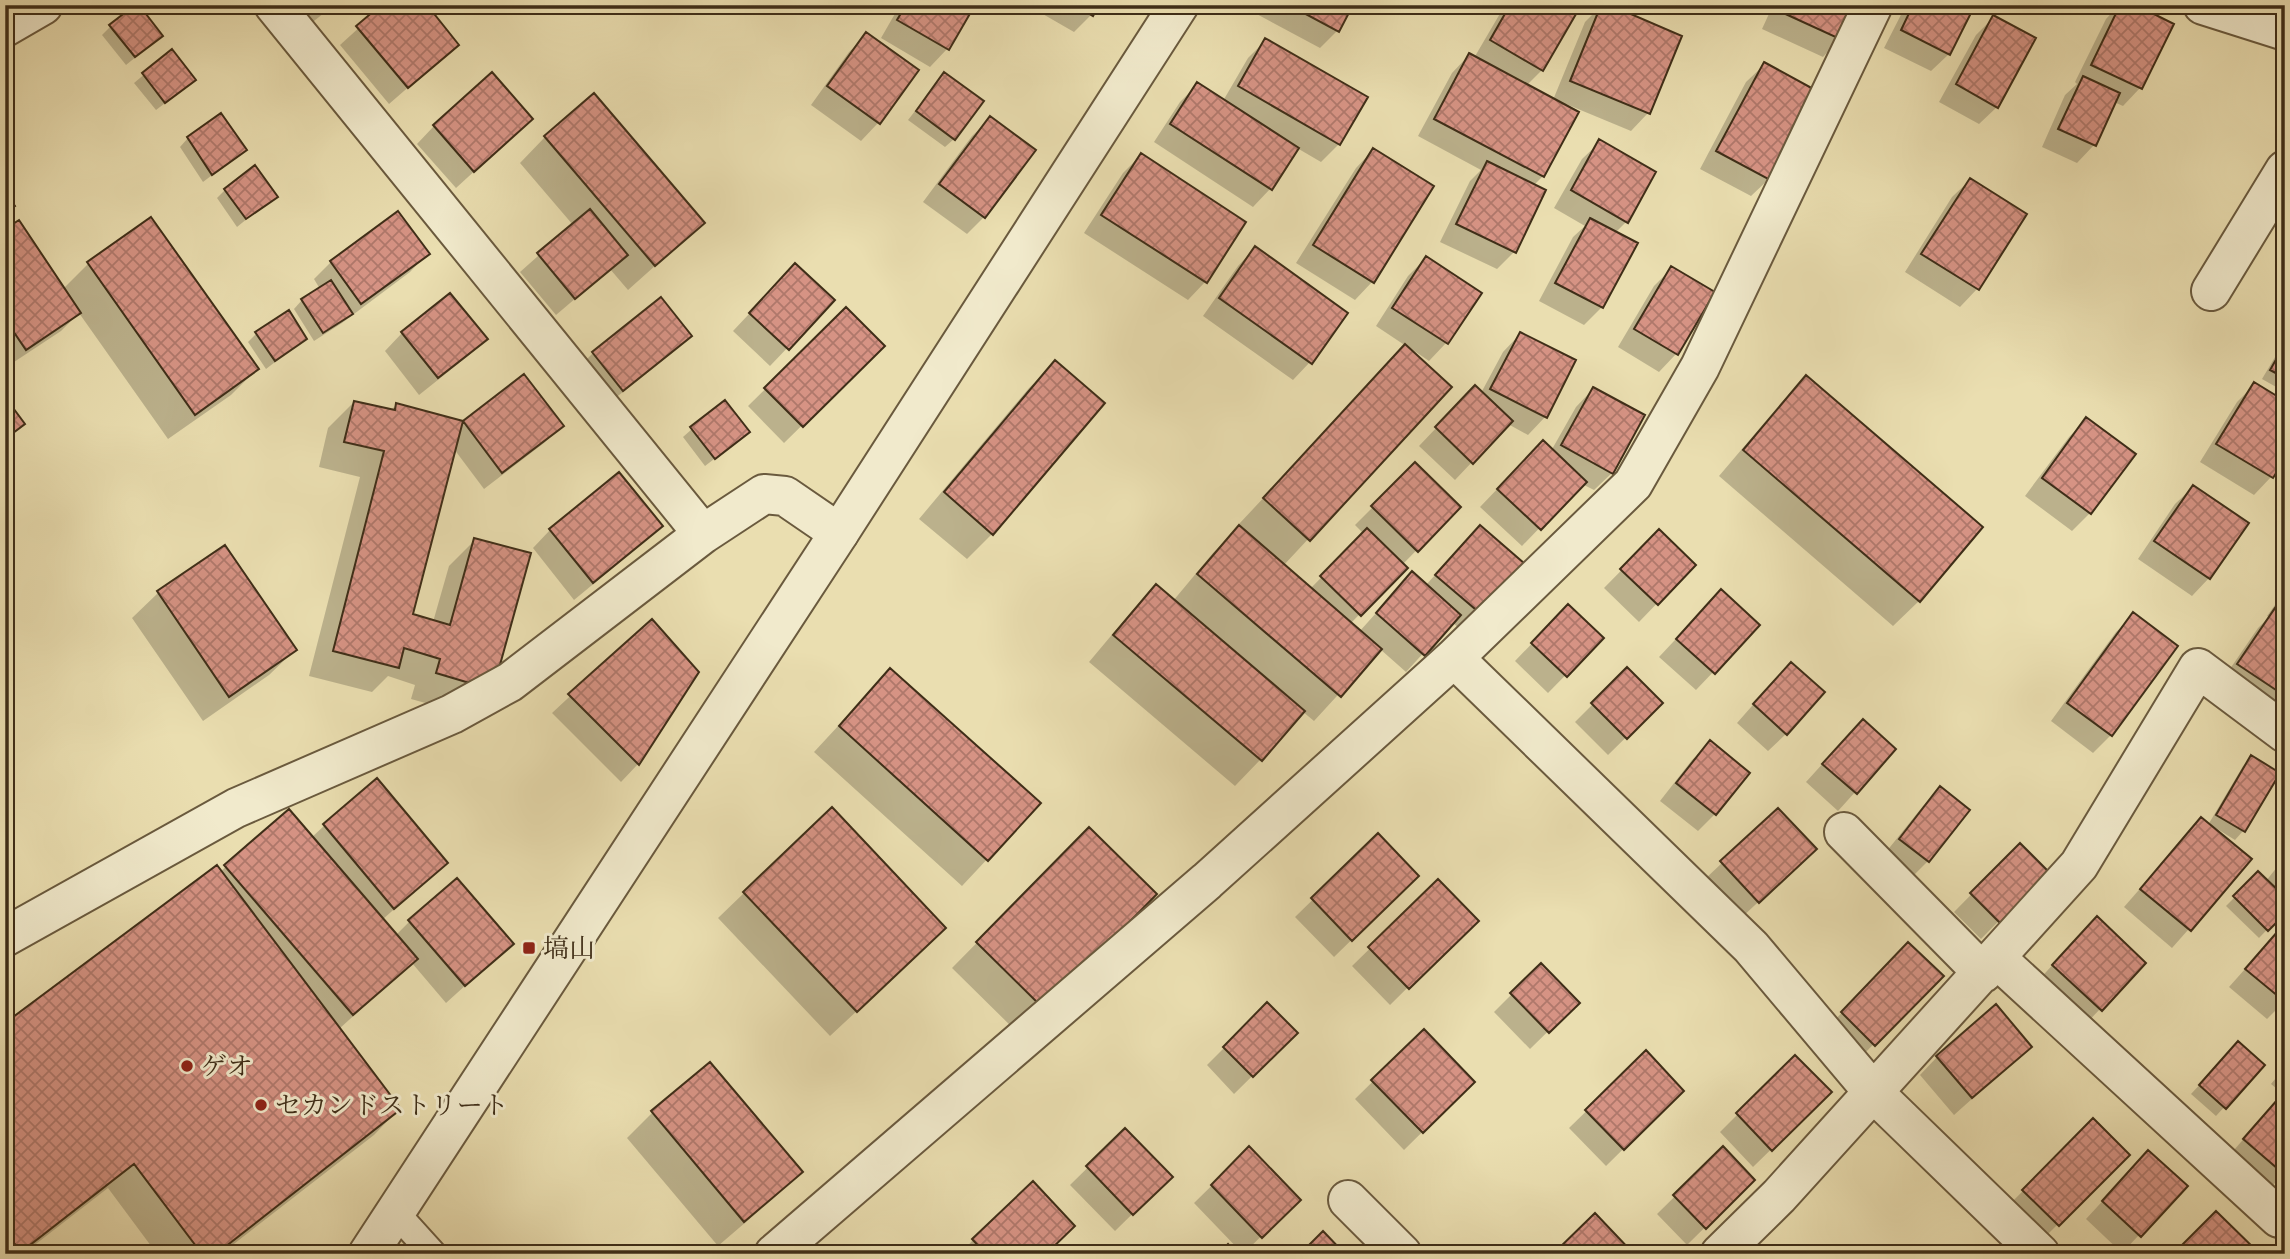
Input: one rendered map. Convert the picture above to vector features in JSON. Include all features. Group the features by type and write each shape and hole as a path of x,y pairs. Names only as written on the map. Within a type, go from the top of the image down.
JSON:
{"street":[{"path":"5,27 43,5"},
{"path":"274,5 704,534"},
{"path":"368,1254 839,533 1179,5"},
{"path":"774,1254 1207,881 1454,658 1633,484 1700,367 1873,5"},
{"path":"2203,5 2285,31"},
{"path":"2211,290 2285,170"},
{"path":"5,937 236,808 452,714 510,682 704,534 764,494 785,496 839,533"},
{"path":"1454,658 1751,947 1874,1093 2040,1254"},
{"path":"1720,1254 1779,1196 2079,865 2198,668 2285,733"},
{"path":"1844,832 1989,966 2279,1218"},
{"path":"1348,1200 1402,1254"}],"lane":[{"path":"396,1212 433,1254"}],"building":[{"path":"135,5 139,5 163,36 135,57 109,25"},
{"path":"381,5 427,5 459,45 408,88 356,26"},
{"path":"906,5 975,5 949,50 897,20"},
{"path":"1075,5 1099,5 1093,16"},
{"path":"1289,5 1353,5 1339,32"},
{"path":"1510,5 1561,5 1576,14 1543,71 1490,40"},
{"path":"1601,5 1610,5 1682,36 1650,114 1570,81"},
{"path":"1781,5 1858,5 1842,40 1779,11"},
{"path":"1913,5 1975,5 1950,55 1901,30"},
{"path":"2120,5 2136,5 2174,24 2142,89 2091,65"},
{"path":"1993,15 2036,38 1998,108 1956,84"},
{"path":"866,32 919,70 880,124 827,86"},
{"path":"1265,38 1368,97 1340,145 1238,86"},
{"path":"172,49 196,80 165,103 142,73"},
{"path":"1469,53 1579,112 1544,177 1434,119"},
{"path":"1764,62 1817,91 1770,180 1716,151"},
{"path":"492,72 533,119 474,172 433,125"},
{"path":"944,72 984,101 955,140 916,111"},
{"path":"2083,76 2120,93 2096,146 2058,129"},
{"path":"1197,82 1299,148 1272,190 1170,124"},
{"path":"594,93 705,223 655,266 544,136"},
{"path":"221,113 247,150 212,175 187,137"},
{"path":"990,116 1036,150 985,218 939,184"},
{"path":"1599,139 1656,172 1628,223 1571,190"},
{"path":"1373,148 1434,186 1374,283 1313,245"},
{"path":"1141,153 1246,222 1207,283 1101,215"},
{"path":"1487,161 1546,190 1516,253 1456,224"},
{"path":"255,165 278,197 246,219 224,189"},
{"path":"1970,178 2027,214 1979,290 1921,254"},
{"path":"5,192 15,206 5,213"},
{"path":"590,209 628,255 575,299 537,253"},
{"path":"398,211 430,254 361,304 330,261"},
{"path":"151,217 259,369 195,415 87,262"},
{"path":"1590,218 1638,243 1603,308 1555,283"},
{"path":"19,220 81,313 26,350 5,319 5,229"},
{"path":"1255,246 1348,313 1312,364 1219,298"},
{"path":"1426,256 1482,293 1448,344 1392,308"},
{"path":"795,263 835,300 789,350 749,313"},
{"path":"1671,266 1715,292 1678,355 1634,329"},
{"path":"331,280 353,314 323,333 301,299"},
{"path":"450,293 488,339 438,378 401,332"},
{"path":"661,297 692,336 623,391 592,352"},
{"path":"846,307 885,346 803,427 764,388"},
{"path":"289,310 307,339 275,361 255,332"},
{"path":"1520,332 1576,360 1547,418 1490,389"},
{"path":"1405,344 1452,387 1310,541 1263,498"},
{"path":"2285,344 2285,378 2270,370"},
{"path":"1055,360 1105,403 993,535 944,492"},
{"path":"524,374 564,426 502,473 463,421"},
{"path":"1806,375 1983,527 1920,602 1743,450"},
{"path":"2254,382 2285,401 2285,459 2273,478 2216,444"},
{"path":"1475,385 1513,421 1473,464 1435,427"},
{"path":"1593,387 1645,415 1613,474 1561,445"},
{"path":"5,397 25,424 5,439"},
{"path":"725,400 750,432 715,459 690,427"},
{"path":"354,401 395,410 396,403 463,421 413,614 450,625 474,538 531,553 493,690 436,673 440,659 404,648 399,668 333,651 384,451 344,442"},
{"path":"2086,417 2136,454 2091,514 2042,478"},
{"path":"1543,440 1587,482 1541,530 1497,489"},
{"path":"1415,462 1461,507 1418,552 1371,506"},
{"path":"619,472 663,526 593,583 549,529"},
{"path":"2193,485 2249,523 2210,579 2154,541"},
{"path":"1239,525 1382,649 1341,697 1197,574"},
{"path":"1480,525 1525,564 1481,614 1435,575"},
{"path":"1367,528 1408,568 1361,616 1320,576"},
{"path":"1659,529 1696,565 1658,605 1620,569"},
{"path":"225,545 297,650 229,697 157,591"},
{"path":"1412,571 1461,615 1425,656 1376,613"},
{"path":"1156,584 1305,711 1262,761 1113,635"},
{"path":"1721,589 1760,625 1715,674 1676,639"},
{"path":"1568,604 1604,638 1567,677 1531,643"},
{"path":"2275,608 2285,615 2285,696 2237,664"},
{"path":"2133,612 2178,646 2112,736 2067,703"},
{"path":"652,619 699,672 639,765 568,694"},
{"path":"1791,662 1825,692 1787,735 1753,704"},
{"path":"1627,667 1663,703 1627,739 1591,703"},
{"path":"890,668 1041,803 988,861 839,726"},
{"path":"1863,719 1896,749 1857,794 1822,764"},
{"path":"1710,740 1750,773 1716,815 1676,783"},
{"path":"2251,755 2280,773 2245,832 2216,815"},
{"path":"377,778 448,863 394,909 323,824"},
{"path":"1940,786 1970,810 1929,862 1899,839"},
{"path":"832,807 946,928 857,1012 743,892"},
{"path":"1778,808 1817,849 1759,903 1720,861"},
{"path":"289,809 418,959 353,1015 224,865"},
{"path":"2201,817 2252,859 2191,931 2140,889"},
{"path":"1089,827 1157,894 1044,1009 976,942"},
{"path":"1378,833 1419,876 1352,941 1311,898"},
{"path":"2020,843 2049,872 2000,923 1970,893"},
{"name":"ゲオ","path":"217,865 401,1109 216,1254 202,1254 134,1164 21,1252 5,1231 5,1023"},
{"path":"2258,871 2285,897 2285,914 2268,931 2233,896"},
{"path":"457,878 514,944 465,986 408,920"},
{"path":"1438,879 1479,921 1409,989 1368,947"},
{"path":"2097,916 2146,963 2102,1011 2052,965"},
{"path":"2285,923 2285,1002 2245,969"},
{"path":"1908,942 1944,976 1875,1046 1841,1012"},
{"path":"1541,963 1580,1003 1549,1033 1510,993"},
{"path":"1267,1002 1298,1033 1253,1077 1223,1047"},
{"path":"1996,1004 2032,1047 1972,1098 1936,1056"},
{"path":"1424,1029 1475,1082 1423,1133 1371,1080"},
{"path":"2238,1041 2265,1065 2226,1109 2199,1085"},
{"path":"1646,1050 1684,1091 1624,1150 1585,1110"},
{"path":"1795,1055 1832,1092 1772,1151 1736,1113"},
{"path":"710,1062 803,1172 744,1222 651,1111"},
{"path":"2285,1091 2285,1175 2243,1139"},
{"path":"2093,1118 2130,1155 2059,1226 2022,1190"},
{"path":"1125,1128 1173,1177 1133,1215 1086,1166"},
{"path":"1249,1146 1301,1200 1262,1238 1211,1185"},
{"path":"1723,1146 1755,1180 1706,1229 1673,1195"},
{"path":"2148,1150 2188,1186 2141,1237 2102,1201"},
{"path":"1033,1181 1075,1226 1046,1254 986,1254 972,1239"},
{"path":"2216,1211 2260,1254 2173,1254"},
{"path":"1595,1213 1634,1254 1553,1254"},
{"path":"1323,1231 1345,1254 1300,1254"},
{"path":"1228,1244 1237,1254 1218,1254"}],"place":[{"name":"塙山","path":"529,948"},
{"name":"ゲオ","path":"187,1066"},
{"name":"セカンドストリート","path":"261,1105"}]}
